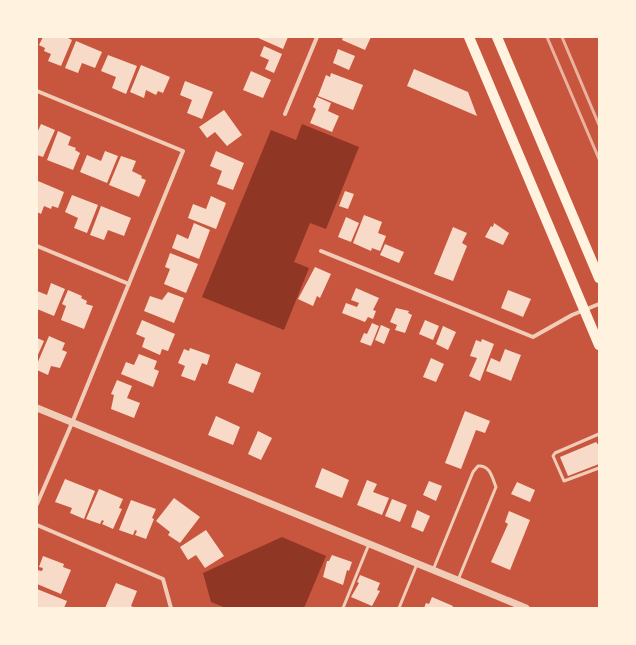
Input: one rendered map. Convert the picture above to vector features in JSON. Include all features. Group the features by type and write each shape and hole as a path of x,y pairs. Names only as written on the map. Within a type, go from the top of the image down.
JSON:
{"main road":[{"path":"468,37 599,345"},
{"path":"497,37 599,278"}],"street":[{"path":"285,114 317,37"},
{"path":"37,91 183,150 72,423 37,504"},
{"path":"37,246 129,284"},
{"path":"321,251 533,338 584,310 599,304"},
{"path":"37,408 526,608"},
{"path":"37,525 163,579 171,608"}],"lane":[{"path":"599,434 553,454 564,481 599,468"},
{"path":"433,570 473,472 478,466 484,466 488,469 496,487 458,580"},
{"path":"343,608 369,544"},
{"path":"399,608 417,564"}],"shaded area":[{"path":"302,124 359,147 326,229 310,223 294,262 309,268 284,330 202,297 271,130 296,140"},
{"path":"282,537 326,556 304,608 226,608 211,602 203,573"}],"building":[{"path":"43,37 66,37 72,40 61,66 48,61 51,54 44,51 45,48 39,45"},
{"path":"256,37 288,37 283,49"},
{"path":"343,37 371,37 365,50 342,40"},
{"path":"76,41 102,52 95,68 82,63 78,73 65,68"},
{"path":"264,46 282,54 274,73 265,69 269,60 260,56"},
{"path":"338,49 355,56 349,70 333,63"},
{"path":"108,55 137,66 126,94 112,88 116,77 101,71"},
{"path":"141,65 170,77 163,93 158,91 156,95 146,90 144,98 130,92"},
{"path":"414,69 468,92 477,116 407,86"},
{"path":"251,71 271,80 263,98 243,90"},
{"path":"331,73 363,85 353,110 318,96 326,75 330,77"},
{"path":"185,81 213,92 202,119 187,113 192,100 180,95"},
{"path":"317,97 331,103 328,111 339,116 332,132 310,123 316,109 313,107"},
{"path":"224,110 242,135 227,146 215,132 207,138 199,127"},
{"path":"41,124 55,130 43,157 37,155 37,133"},
{"path":"58,131 71,137 68,145 76,148 75,150 80,153 73,170 47,160"},
{"path":"105,151 118,156 107,183 80,172 87,155 101,161"},
{"path":"216,151 244,163 233,190 217,184 222,171 210,166"},
{"path":"121,156 136,161 132,171 142,176 141,178 146,180 139,197 109,185"},
{"path":"38,181 64,192 58,208 52,206 51,209 44,206 41,214 37,212"},
{"path":"345,191 354,194 348,209 339,206"},
{"path":"72,195 98,205 87,233 74,228 78,218 65,212"},
{"path":"211,196 226,203 216,229 188,218 193,204 206,209"},
{"path":"101,206 131,218 124,236 108,230 104,240 90,235"},
{"path":"364,215 382,222 378,233 386,236 380,251 372,248 371,251 353,243"},
{"path":"346,217 359,223 351,242 338,237"},
{"path":"194,223 210,230 199,259 172,248 177,234 188,239"},
{"path":"494,223 509,233 503,245 485,237 491,226 493,227"},
{"path":"453,227 467,233 462,243 467,246 453,281 434,274"},
{"path":"385,244 404,252 399,263 380,255"},
{"path":"170,253 198,264 186,293 164,284 170,269 165,267"},
{"path":"315,267 331,274 320,298 317,296 313,306 298,299"},
{"path":"51,283 65,289 54,316 37,309 37,291 47,295"},
{"path":"356,288 379,298 373,310 376,311 373,319 368,317 365,322 342,313 346,303 357,307 359,303 351,300"},
{"path":"68,290 82,296 81,298 87,301 86,304 93,306 84,329 61,320 66,306 62,304"},
{"path":"508,290 531,299 523,317 501,308"},
{"path":"168,292 184,298 174,323 144,311 150,296 162,300"},
{"path":"396,308 409,311 408,313 412,315 405,333 395,330 397,325 390,322"},
{"path":"142,320 175,334 168,351 162,349 160,355 142,347 145,338 136,334"},
{"path":"425,320 439,326 433,340 419,334"},
{"path":"372,323 379,326 371,346 360,342 364,333 367,334"},
{"path":"381,325 390,329 384,344 375,340"},
{"path":"443,326 456,332 448,350 436,344"},
{"path":"49,336 65,343 62,350 67,352 60,368 51,366 48,375 37,370 37,364"},
{"path":"37,338 44,341 37,357"},
{"path":"482,339 494,344 480,381 469,376 477,358 470,356 476,340 481,342"},
{"path":"190,348 210,355 207,365 202,363 195,381 181,376 185,366 178,363 184,349 189,351"},
{"path":"505,349 521,355 511,381 486,371 491,358 500,362"},
{"path":"139,354 157,361 154,369 159,371 153,387 121,374 126,362 134,365"},
{"path":"431,358 444,364 436,382 423,377"},
{"path":"236,363 261,373 253,393 228,383"},
{"path":"117,380 132,386 127,398 140,403 134,418 111,409 114,395 111,394"},
{"path":"465,411 490,421 485,433 476,430 461,469 445,463"},
{"path":"216,416 240,427 233,445 208,435"},
{"path":"258,431 272,438 261,460 248,454"},
{"path":"596,442 599,446 599,464 568,476 560,457"},
{"path":"322,468 349,480 342,498 315,487"},
{"path":"65,479 95,491 84,519 70,513 72,508 55,502"},
{"path":"367,480 377,484 373,492 389,498 382,515 357,505"},
{"path":"429,481 442,486 436,501 423,495"},
{"path":"517,482 535,490 530,502 511,494"},
{"path":"99,489 123,499 119,508 122,509 113,529 102,524 104,521 102,520 100,524 86,519"},
{"path":"174,498 200,517 180,543 168,535 170,532 156,521"},
{"path":"392,499 407,505 400,522 385,516"},
{"path":"131,500 156,509 152,518 154,519 146,539 135,535 137,531 135,530 133,535 119,530"},
{"path":"417,510 430,516 423,532 411,527"},
{"path":"509,511 530,520 510,570 491,562 508,524 505,522"},
{"path":"206,530 224,556 205,568 196,555 188,560 180,547"},
{"path":"332,555 352,562 349,571 347,570 343,585 323,577 327,561 329,561"},
{"path":"43,556 64,564 63,567 71,570 61,594 37,584 37,570 42,571 43,568 39,567"},
{"path":"360,575 380,583 377,590 380,591 372,606 351,597 359,583 357,582"},
{"path":"116,583 137,591 131,606 135,608 105,608"},
{"path":"37,589 67,601 64,608 37,608"},
{"path":"432,597 453,606 452,608 424,608 426,603 429,604"}],"railway":[{"path":"547,37 599,159"},
{"path":"562,37 599,125"}]}
